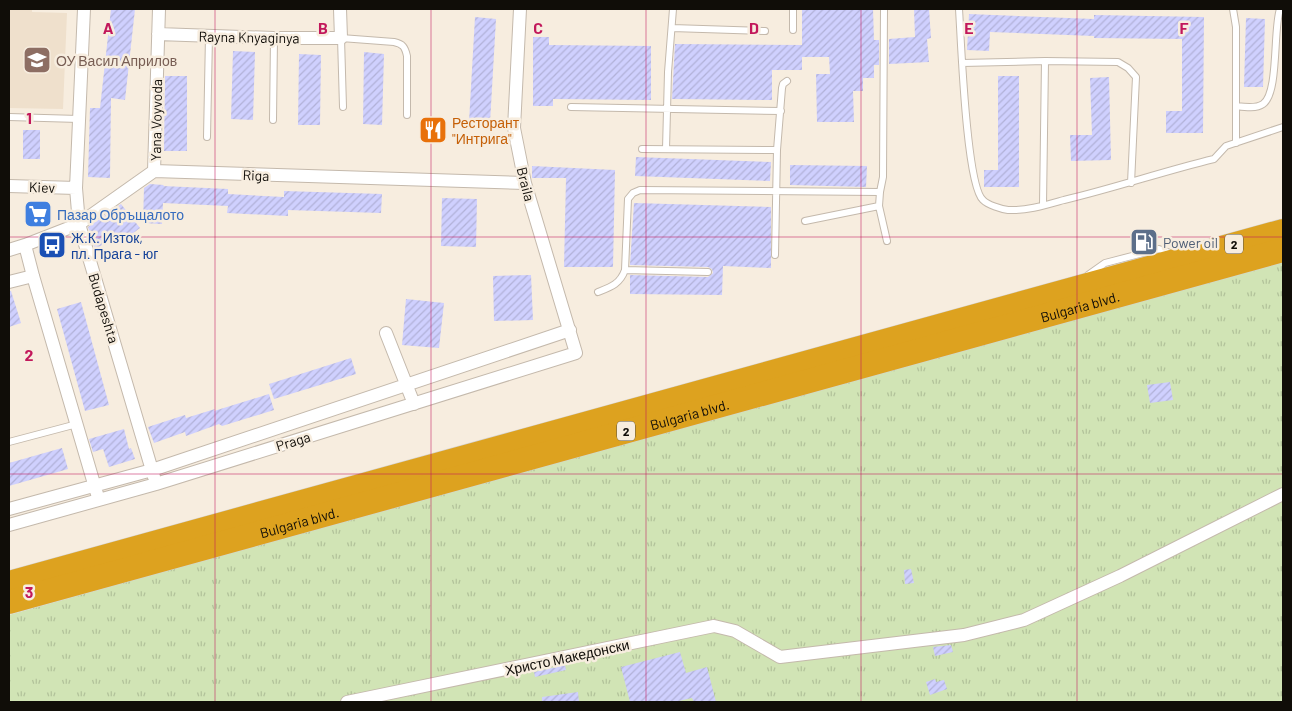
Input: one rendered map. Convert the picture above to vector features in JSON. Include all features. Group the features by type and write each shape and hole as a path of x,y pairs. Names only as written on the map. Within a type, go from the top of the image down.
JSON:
{"highway":[{"name":"Bulgaria blvd.","path":"9,582 1283,231"},
{"name":"Bulgaria blvd.","path":"9,602 1283,250"}],"street":[{"name":"Budapeshta","path":"84,9 76,188 80,224 156,484"},
{"name":"Yana Voyvoda","path":"154,171 159,9"},
{"path":"340,9 341,38"},
{"name":"Braila","path":"520,9 514,128 525,184 576,353"},
{"name":"Rayna Knyaginya","path":"158,34 341,38"},
{"path":"9,250 80,224 154,171"},
{"name":"Riga","path":"154,171 525,184"},
{"name":"Kiev","path":"9,186 76,188"},
{"path":"25,245 99,501"},
{"path":"9,282 33,276"},
{"path":"9,509 152,470 570,330"},
{"path":"386,333 414,404"},
{"name":"Praga","path":"9,525 156,484 576,353"},
{"name":"Христо Македонски","path":"347,702 714,626 735,631 780,658 964,635 1024,620 1120,576 1283,494"}],"lane":[{"path":"666,149 673,9"},
{"path":"793,9 793,30"},
{"path":"884,9 883,177 879,206 887,241"},
{"path":"959,9 968,135 977,191 984,201 1006,210 1026,209 1043,205 1131,183 1214,159 1226,146 1283,127"},
{"path":"1233,9 1236,26 1236,143"},
{"path":"1236,106 1253,107 1263,104 1270,95 1274,73 1276,28 1280,9"},
{"path":"672,28 765,31"},
{"path":"207,137 209,36"},
{"path":"272,120 274,38"},
{"path":"343,107 341,38 394,42 401,44 406,49 408,115"},
{"path":"1043,205 1045,61"},
{"path":"962,63 1118,62 1128,68 1136,77 1131,183"},
{"path":"775,255 777,150 782,88 783,84 787,81"},
{"path":"571,107 781,111"},
{"path":"9,117 79,120"},
{"path":"642,148 777,150"},
{"path":"598,292 617,284 625,270 628,199 633,193 640,190 880,192"},
{"path":"806,221 879,206"},
{"path":"625,270 708,272"},
{"path":"9,442 77,424"}],"shaded area":[{"name":"ОУ Васил Априлов","path":"9,9 32,9 32,12 67,13 63,109 9,108"}],"green space":[{"path":"1283,255 1283,702 9,702 9,615"}],"building":[{"path":"111,9 135,9 125,100 111,98 110,178 88,177 90,108 100,108"},
{"path":"802,9 873,9 874,40 879,40 879,65 874,65 874,78 863,78 863,91 853,91 854,122 817,122 816,74 830,74 829,57 802,57 802,70 772,70 772,100 672,99 675,44 802,45"},
{"path":"914,9 929,9 931,38 927,39 929,62 889,64 889,39 915,37"},
{"path":"969,14 1094,19 1094,15 1204,17 1203,133 1166,133 1166,111 1182,111 1182,39 1094,38 1094,36 990,32 989,51 967,50"},
{"path":"475,17 496,19 490,123 469,122"},
{"path":"1246,18 1265,19 1263,87 1244,87"},
{"path":"533,37 549,37 549,45 651,46 651,100 553,99 553,106 533,106"},
{"path":"233,51 255,52 253,120 231,119"},
{"path":"364,52 384,54 382,125 363,124"},
{"path":"299,54 321,55 320,125 298,125"},
{"path":"165,76 187,76 187,151 164,151"},
{"path":"998,76 1019,76 1019,187 984,187 984,170 998,170"},
{"path":"1109,77 1111,160 1071,161 1070,135 1092,135 1090,78"},
{"path":"23,130 40,130 40,159 23,159"},
{"path":"636,157 771,162 770,181 635,176"},
{"path":"790,165 867,166 866,187 790,185"},
{"path":"532,166 615,170 613,267 564,267 566,178 532,178"},
{"path":"150,184 228,189 228,194 284,197 284,191 382,194 381,213 288,210 288,216 227,213 228,206 163,203 162,224 143,223 144,188"},
{"path":"442,198 477,199 476,247 441,246"},
{"path":"634,203 771,207 771,268 723,266 722,295 630,294 630,275 708,277 713,273 712,269 708,267 630,265"},
{"path":"121,204 140,228 120,243 113,237 95,250 88,227"},
{"path":"531,275 533,320 494,321 493,276"},
{"path":"9,291 11,291 21,323 9,327"},
{"path":"406,299 444,303 439,348 402,345"},
{"path":"81,302 109,405 85,411 57,309"},
{"path":"351,358 356,374 274,399 269,384"},
{"path":"1170,382 1173,400 1150,403 1147,385"},
{"path":"269,394 274,410 222,426 219,424 186,436 185,432 154,443 148,427 185,415 186,418 215,409 214,411"},
{"path":"124,429 129,449 131,448 135,459 109,467 103,449 93,452 89,439"},
{"path":"62,448 68,469 9,486 9,463"},
{"path":"911,569 914,583 905,584 904,570"},
{"path":"951,645 953,652 935,656 933,647"},
{"path":"680,652 686,673 707,667 716,702 694,702 692,698 674,702 630,702 621,667"},
{"path":"565,665 566,670 535,677 534,672"},
{"path":"935,679 936,682 944,680 947,689 930,695 926,682"},
{"path":"578,692 579,702 542,702 542,697"}],"place":[{"name":"ОУ Васил Априлов","path":"37,60"},
{"name":"Ресторант \"Интрига\"","path":"433,130"},
{"name":"Пазар Обръщалото","path":"38,214"},
{"name":"Power oil","path":"1144,242"},
{"name":"Ж.К. Изток, пл. Прага - юг","path":"52,245"}]}
